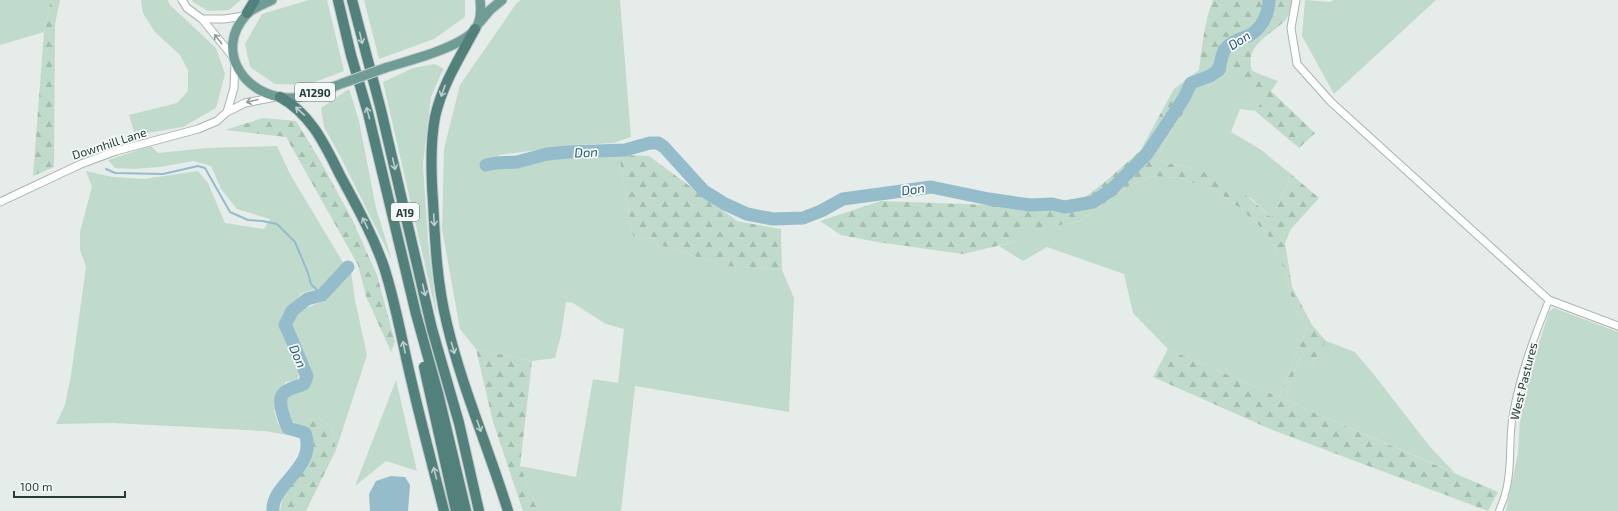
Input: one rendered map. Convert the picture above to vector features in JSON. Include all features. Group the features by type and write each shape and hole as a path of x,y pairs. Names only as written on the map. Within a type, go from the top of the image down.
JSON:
{"highway":[{"path":"246,15 255,0"},
{"name":"A19","path":"338,0 351,55 368,113 416,314 438,393 466,511"},
{"name":"A19","path":"352,0 381,110 432,329 486,511"},
{"path":"476,28 448,79 436,116 432,146 434,227 441,294 453,347 508,511"},
{"path":"280,97 300,110 311,123 332,159 377,249 392,296 410,379 444,511"},
{"name":"A19","path":"416,314 419,350 456,511"},
{"name":"A19","path":"459,423 479,511"}],"main road":[{"path":"246,15 272,0"},
{"path":"476,28 480,10 480,0"},
{"name":"A1290","path":"246,15 238,27 234,38 233,49 235,59 243,77 252,86 263,92 280,97 299,97 455,44 476,28 490,10 502,0"}],"street":[{"path":"182,0 187,8 202,20 235,59 234,88 227,112"},
{"path":"1296,0 1291,28 1298,64 1331,102 1549,300 1618,326"},
{"path":"202,20 224,20 246,15"},
{"name":"Downhill Lane","path":"0,202 81,164 116,151 198,129 217,121 227,112 250,101 280,97"},
{"name":"West Pastures","path":"1499,511 1506,493 1513,415 1521,380 1530,344 1549,300"}],"green space":[{"path":"0,0 51,0 44,32 0,45"},
{"path":"51,0 60,0 55,24 54,167 33,176 44,32"},
{"path":"141,0 168,0 169,4 216,48 225,74 216,108 183,127 135,135 129,115 177,103 188,91 188,70 180,55 154,31 143,13"},
{"path":"192,0 241,0 229,10 208,11"},
{"path":"309,0 327,0 344,71 307,85 275,84 250,67 245,44 262,14"},
{"path":"364,0 465,0 465,17 434,39 379,59"},
{"path":"521,0 620,0 631,137 613,143 577,145 499,155 492,166 570,156 619,155 633,236 724,266 782,270 794,298 789,412 635,386 621,511 538,511 520,466 576,477 593,379 618,383 624,329 606,324 573,303 566,302 561,335 555,358 532,361 476,349 460,329 442,229 444,149 460,85 516,4"},
{"path":"1213,0 1292,0 1290,12 1287,18 1261,40 1252,53 1252,71 1278,81 1271,91 1315,133 1299,148 1255,111 1267,96 1263,91 1228,71 1204,90 1186,110 1171,132 1156,159 1202,171 1224,181 1243,193 1272,217 1292,175 1319,198 1291,229 1285,243 1292,287 1312,325 1326,341 1312,365 1299,359 1285,400 1498,492 1488,511 1270,429 1153,377 1168,349 1279,397 1308,326 1295,309 1281,261 1267,233 1241,209 1218,192 1179,178 1152,176 1129,186 1080,221 1025,232 1018,241 963,254 877,242 841,235 820,221 881,201 1044,207 1079,202 1106,181 1140,151 1174,89 1199,70 1205,26"},
{"path":"1305,0 1330,2 1333,0 1436,0 1334,94 1302,36"},
{"path":"435,64 444,69 431,97 423,164 428,241 437,317 383,82 413,68"},
{"path":"1229,71 1263,91 1267,96 1255,111 1240,109 1231,132 1260,149 1292,175 1272,217 1269,216 1252,199 1192,168 1167,163 1156,159 1183,112 1192,101 1202,91"},
{"path":"349,89 359,121 376,208 392,260 324,127 321,108"},
{"path":"263,118 296,121 351,217 377,275 395,342 391,352 366,296 358,265 286,137 225,130"},
{"path":"151,146 158,153 207,148 277,146 290,174 344,264 320,288 302,293 283,314 280,326 289,344 299,375 297,380 285,382 274,411 278,424 293,436 265,431 113,423 56,424 65,405 71,375 86,267 80,250 80,232 92,187 86,171 112,177 144,179 198,171 208,183 225,223 264,229 270,219 237,209 221,189 211,166 193,161 160,167 133,169 115,168 108,160"},
{"path":"619,155 649,156 737,221 781,229 782,270 724,266 633,236"},
{"path":"1152,176 1179,178 1218,192 1241,209 1267,233 1281,261 1295,309 1308,326 1279,397 1168,349 1133,313 1124,274 1047,247 1023,261 999,246 1018,241 1024,232 1080,221 1129,186"},
{"path":"351,271 355,300 367,355 336,450 332,428 318,417 307,421 311,433 292,421 285,412 286,396 310,385 309,370 289,324 296,312 326,300"},
{"path":"1554,308 1618,332 1618,511 1506,511 1518,453 1520,419 1527,381 1549,312"},
{"path":"1326,341 1355,352 1431,448 1455,473 1285,400 1299,359 1312,365"},
{"path":"476,349 532,361 520,466 538,511 523,511 493,422"},
{"path":"396,380 417,471 386,461 355,486"},
{"path":"318,417 332,428 336,450 306,511 280,511 283,496 306,468 312,446 311,433 306,421"}],"water":[{"path":"391,476 405,477 410,485 408,511 370,511 369,494 376,481"}],"waterway":[{"name":"Don","path":"486,165 517,162 547,154 625,150 650,143 658,143 664,147 704,191 725,204 747,214 773,219 803,218 821,211 843,199 931,187 989,199 1030,205 1052,204 1065,207 1093,202 1111,190 1147,154 1184,98 1191,83 1210,76 1219,70 1225,49 1234,42 1250,35 1258,28 1264,20 1268,10 1269,0"},
{"path":"106,169 115,173 163,174 198,166 205,168 230,212 248,220 277,224 295,242 311,284 322,295"},
{"name":"Don","path":"273,511 274,501 279,492 300,466 305,456 307,445 305,433 288,428 281,405 281,397 283,394 290,389 304,384 307,376 285,325 292,311 307,299 322,295 348,267"}]}
